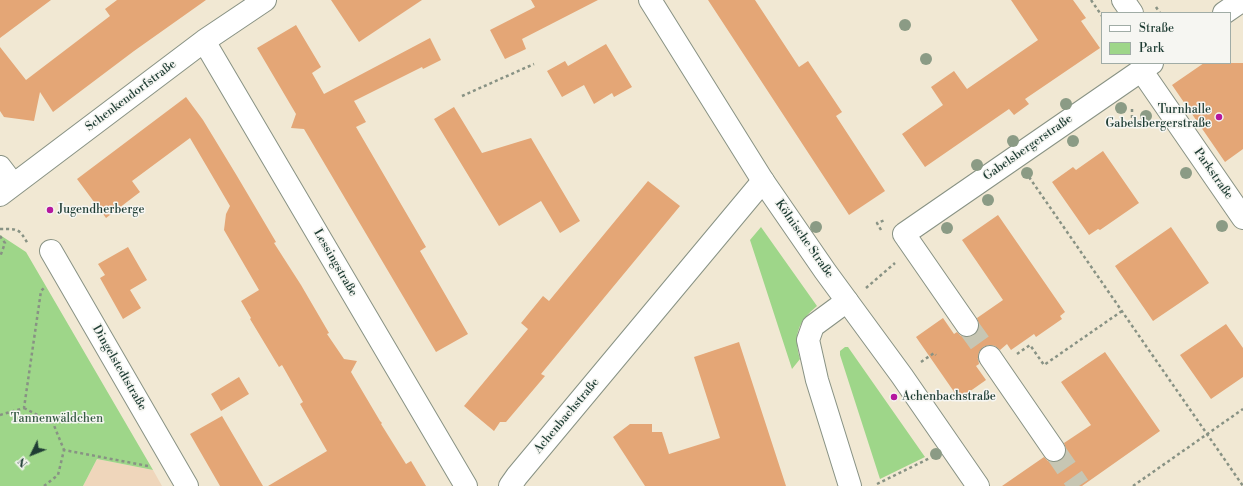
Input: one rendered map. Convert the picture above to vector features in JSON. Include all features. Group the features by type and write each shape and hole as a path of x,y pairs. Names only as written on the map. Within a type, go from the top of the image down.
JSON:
{"street":[{"name":"Schenkendorfstraße","path":"7,189 204,41 265,0"},
{"name":"Kölnische Straße","path":"650,0 763,181 978,486"},
{"path":"1123,0 1131,12"},
{"path":"1225,12 1243,0"},
{"name":"Lessingstraße","path":"204,41 466,486"},
{"name":"Gabelsbergerstraße","path":"967,325 904,234 1146,67"},
{"name":"Parkstraße","path":"1146,67 1243,218"},
{"path":"0,166 7,189"},
{"name":"Achenbachstraße","path":"510,486 763,181"},
{"name":"Dingelstedtstraße","path":"51,251 187,486"},
{"path":"847,301 813,326 808,340 817,380 850,486"},
{"path":"993,362 1054,450"}],"path":[{"path":"1091,0 1101,15"},
{"path":"462,96 534,64"},
{"path":"1015,157 1243,486"},
{"path":"0,229 12,229 21,232 29,245"},
{"path":"0,236 5,243 0,257"},
{"path":"24,408 41,291 46,286"},
{"path":"993,362 1030,345 1044,365 1122,311"},
{"path":"926,359 934,353 936,356"},
{"path":"0,415 24,408 53,423 64,450 58,475 44,486"},
{"path":"1133,486 1243,409"},
{"path":"64,450 150,466"},
{"path":"877,484 930,458"}],"shaded area":[{"path":"97,459 153,470 162,486 83,486"}],"green space":[{"path":"761,227 817,306 801,323 797,335 800,359 792,369 750,240"},
{"name":"Tannenwäldchen","path":"0,235 26,252 153,470 97,459 83,486 0,486"},
{"path":"845,347 848,347 925,457 880,479 840,355 840,351"}],"building":[{"path":"0,0 51,0 0,38"},
{"path":"117,0 206,0 134,51 53,112 40,92 34,121 4,117 0,111 0,47 26,80 110,16 105,9"},
{"path":"331,0 422,0 359,42"},
{"path":"531,0 598,0 522,39 526,49 505,59 490,30 535,7"},
{"path":"708,0 755,0 799,67 808,61 842,112 836,116 885,191 849,215"},
{"path":"1011,0 1073,0 1086,18 1081,21 1100,48 1025,99 1029,104 1014,115 1009,109 925,167 902,134 943,105 931,87 954,71 967,89 1038,40"},
{"path":"296,25 321,67 312,73 324,94 430,38 441,60 423,69 422,67 354,101 366,122 356,127 426,247 420,251 468,334 436,352 304,129 291,128 296,114 257,48"},
{"path":"606,44 632,87 614,97 612,93 594,104 584,85 562,97 547,71 565,61 568,66"},
{"name":"Turnhalle Gabelsbergerstraße","path":"1243,63 1243,149 1225,162 1172,85 1203,64"},
{"path":"186,97 203,120 237,176 276,242 274,243 329,333 327,334 344,359 357,361 351,372 406,464 411,461 426,486 268,486 327,451 300,404 303,402 282,365 279,367 241,301 259,290 224,230 226,214 230,206 190,138 132,181 140,192 106,218 77,179"},
{"path":"454,107 482,153 531,138 580,221 560,233 541,201 499,226 434,119"},
{"path":"1103,151 1139,203 1100,230 1098,229 1089,235 1052,182 1073,167 1076,170"},
{"path":"648,181 680,206 541,374 545,376 506,422 500,422 494,431 464,406 528,329 521,323 543,296 549,301"},
{"path":"998,215 1065,312 1060,316 1062,319 1036,337 1034,334 1011,350 1007,344 1000,350 995,346 989,345 983,347 979,352 979,364 976,366 986,380 959,399 916,337 943,318 954,334 957,332 961,336 968,337 974,335 978,330 979,324 977,318 1003,300 962,240"},
{"path":"1171,227 1209,283 1153,321 1115,266"},
{"path":"128,247 147,280 130,290 141,308 123,319 100,278 105,275 98,264"},
{"path":"1226,324 1243,348 1243,377 1211,399 1180,355"},
{"path":"739,342 786,486 645,486 613,437 630,424 652,424 652,432 662,432 669,454 720,438 694,357"},
{"path":"1105,352 1160,431 1082,486 1002,486 1044,457 1048,461 1055,462 1061,460 1065,455 1066,449 1064,443 1091,425 1061,382"},
{"path":"239,377 249,394 221,411 211,394"},
{"path":"222,416 263,486 220,486 190,434"}],"tunnel":[{"path":"967,325 990,357"},
{"path":"1054,450 1079,486"}],"place":[{"name":"Turnhalle Gabelsbergerstraße","path":"1219,117"},
{"name":"Jugendherberge","path":"50,210"},
{"name":"Achenbachstraße","path":"894,397"}]}
